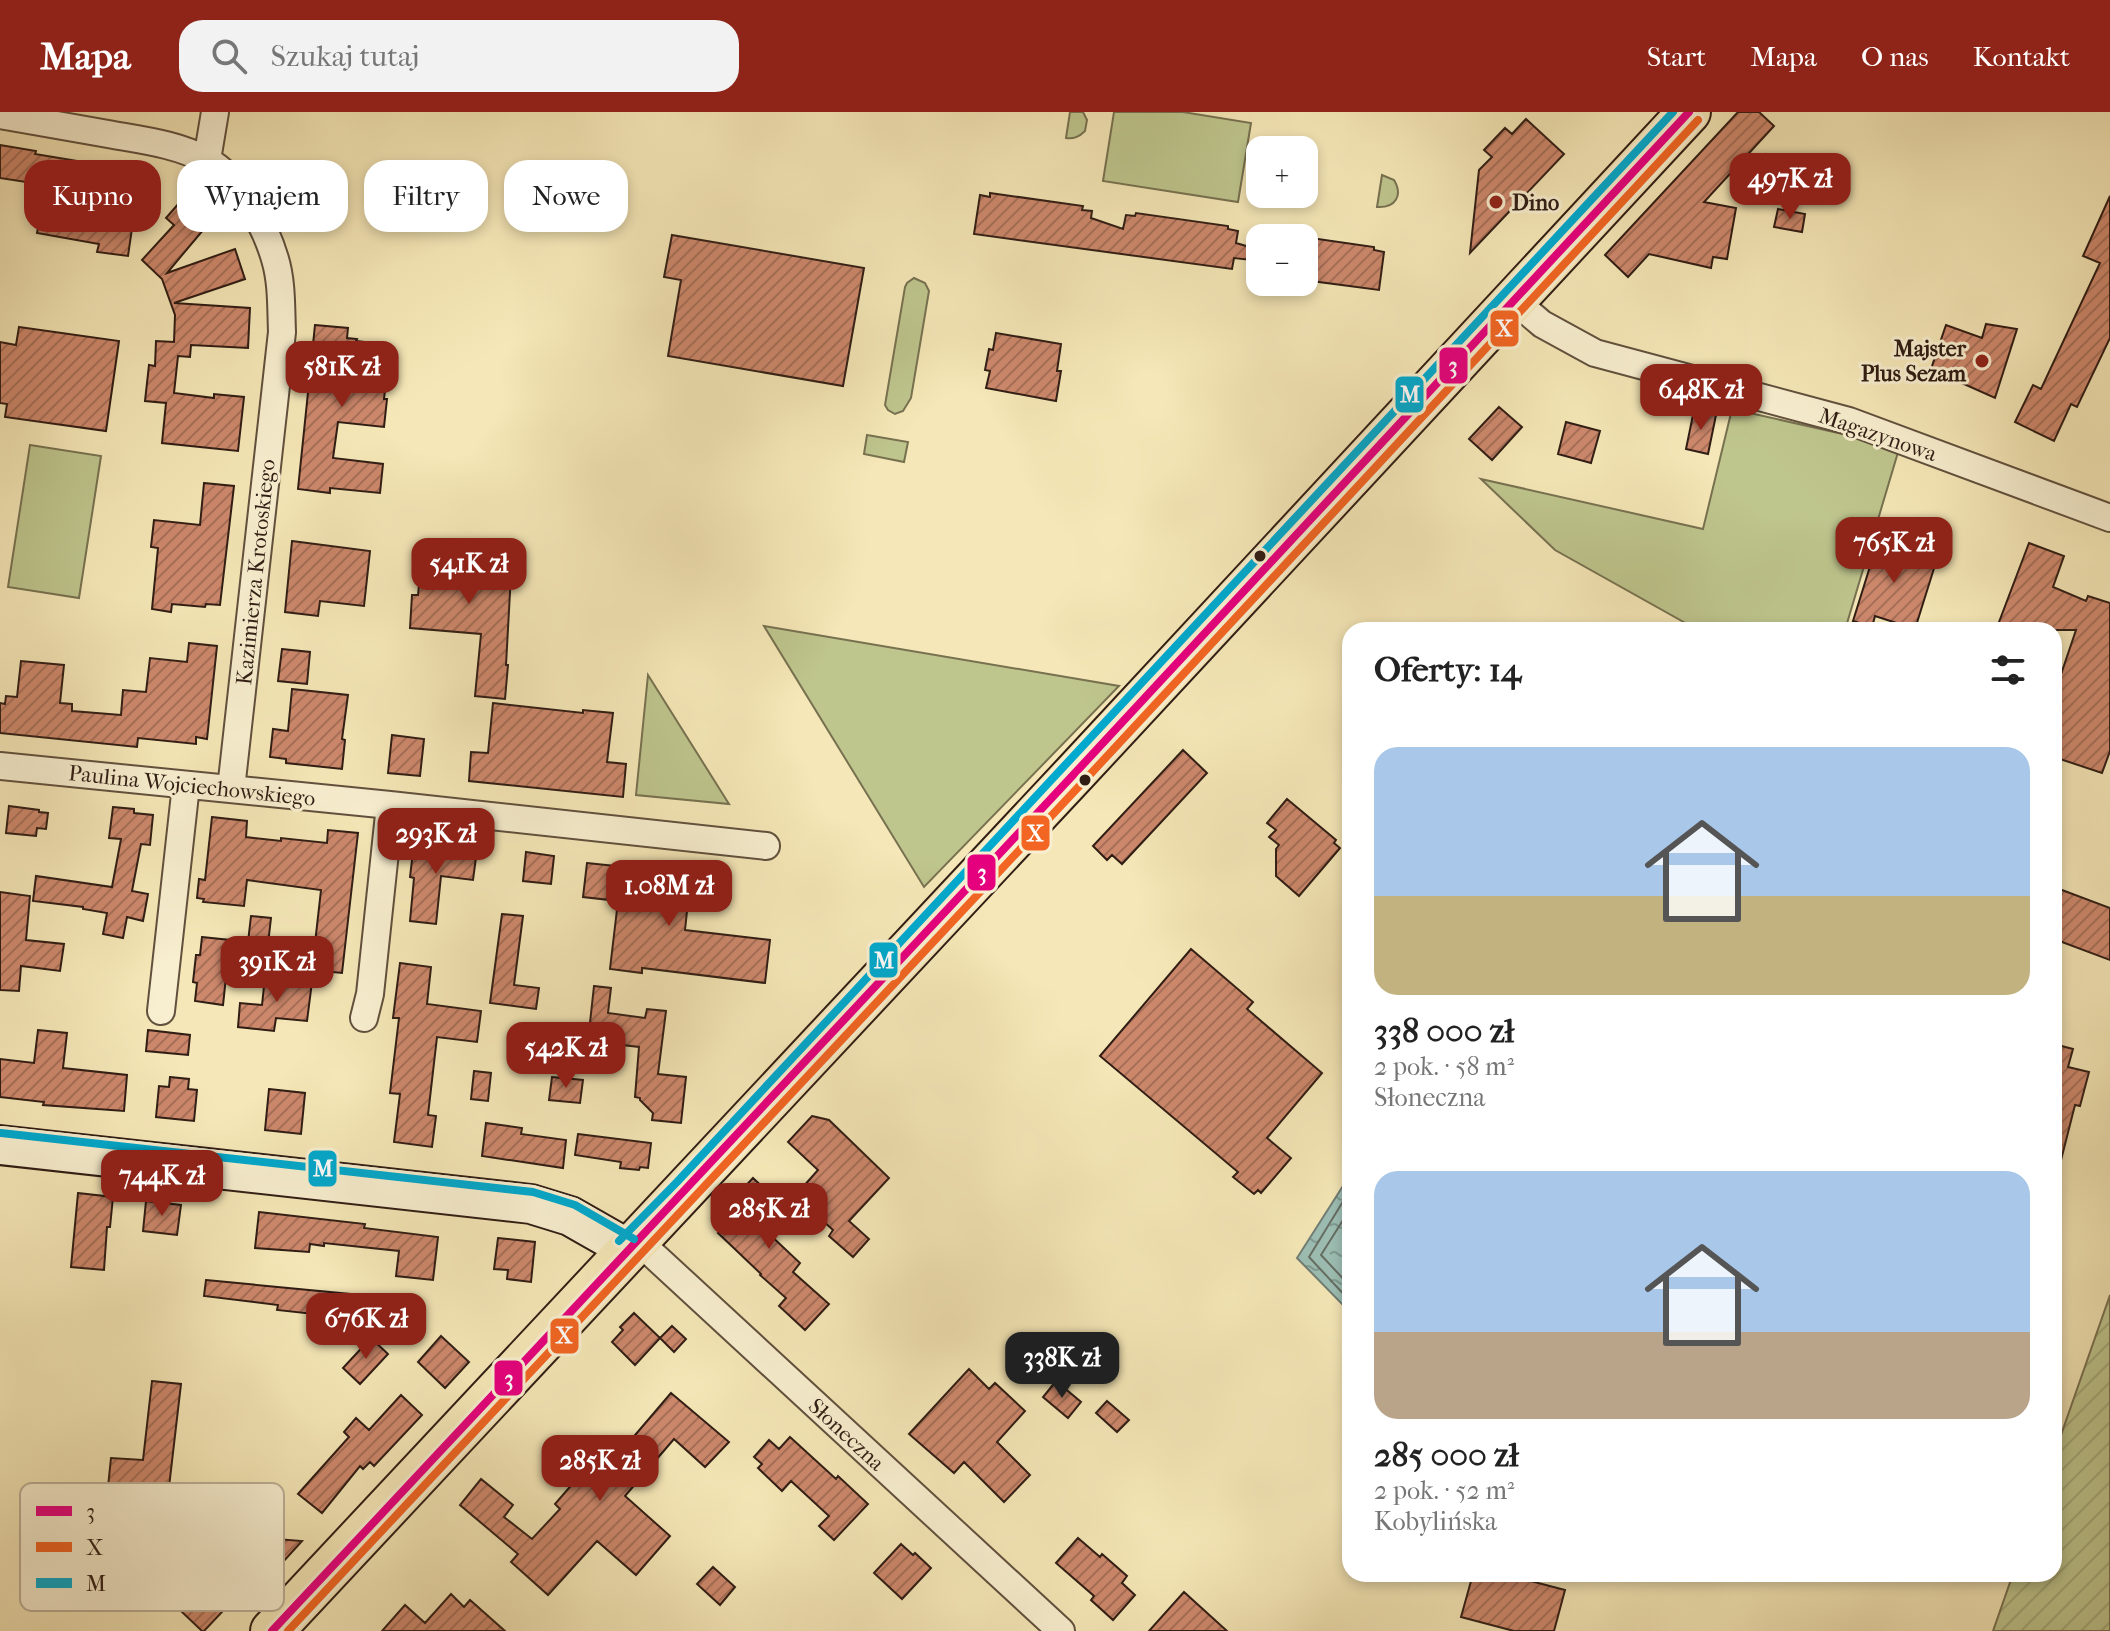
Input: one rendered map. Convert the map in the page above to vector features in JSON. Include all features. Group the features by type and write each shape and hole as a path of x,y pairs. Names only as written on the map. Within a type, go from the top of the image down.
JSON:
{"main road":[{"path":"272,1631 1689,112"}],"street":[{"path":"207,160 215,112"},
{"name":"Kazimierza Krotoskiego","path":"0,115 177,147 207,160"},
{"name":"Kazimierza Krotoskiego","path":"231,789 282,332 276,261 265,232"},
{"name":"Magazynowa","path":"1514,300 1542,324 1595,353 1849,421 2110,518"},
{"name":"Paulina Wojciechowskiego","path":"0,766 766,846"},
{"path":"161,1011 186,785"},
{"path":"364,1018 370,994 390,805"},
{"path":"0,1145 531,1204 570,1216 628,1249"},
{"name":"Słoneczna","path":"628,1249 648,1250 1061,1631"}],"green space":[{"path":"1070,112 1083,112 1087,120 1083,133 1066,138"},
{"path":"1114,112 1183,112 1251,123 1249,136 1246,136 1238,202 1103,181"},
{"path":"1382,175 1394,180 1398,195 1393,203 1377,207"},
{"path":"914,278 925,283 929,291 911,398 903,411 895,414 885,405 905,287"},
{"path":"1732,409 1899,449 1847,622 1684,622 1555,550 1481,479 1703,529"},
{"path":"867,435 908,442 904,462 864,454"},
{"path":"30,445 101,456 79,598 8,587"},
{"path":"764,626 1119,686 924,887"},
{"path":"648,675 729,804 636,795"},
{"path":"2110,1295 2110,1631 1993,1631 2010,1582 2062,1582 2062,1432"}],"water":[{"path":"1342,1188 1342,1304 1297,1258"}],"building":[{"path":"1738,112 1759,112 1774,126 1704,202 1736,208 1727,259 1713,257 1711,268 1649,254 1628,277 1605,255"},
{"name":"Dino","path":"1526,119 1564,154 1470,253 1479,170 1492,157 1484,150 1505,128 1512,134"},
{"path":"0,145 71,160 24,160 24,182 0,178"},
{"path":"1766,154 1789,158 1785,183 1762,179"},
{"path":"990,193 1083,206 1082,210 1092,211 1091,218 1123,229 1126,215 1135,216 1136,213 1228,226 1228,229 1238,231 1236,243 1246,246 1246,259 1234,258 1232,269 974,234 980,195 990,197"},
{"path":"2110,196 2110,338 2077,407 2071,404 2054,441 2015,422 2033,385 2041,389 2100,263 2083,256"},
{"path":"177,205 177,232 201,232 167,273 235,249 245,279 174,303 250,308 248,348 191,345 190,357 178,356 174,393 214,398 214,394 244,397 238,451 162,443 166,403 145,401 149,365 155,366 156,341 174,342 175,315 162,279 142,260 174,225 166,218"},
{"path":"1778,209 1805,214 1802,232 1774,227"},
{"path":"131,232 128,256 97,252 99,244 37,233"},
{"path":"672,235 864,268 843,386 668,356 681,280 664,277"},
{"path":"1318,239 1374,247 1374,250 1384,252 1379,290 1318,282"},
{"path":"1986,324 2017,329 1995,398 1930,372 1946,325 1982,338"},
{"path":"315,325 348,328 347,338 390,345 384,427 338,422 333,458 383,464 380,493 330,488 330,493 298,489"},
{"path":"19,327 119,341 106,431 5,417 7,404 0,403 0,342 16,345"},
{"path":"996,333 1061,344 1056,401 986,388 990,371 985,370"},
{"path":"1499,407 1522,427 1492,460 1469,439"},
{"path":"1694,410 1716,415 1708,454 1686,449"},
{"path":"1566,422 1600,431 1591,463 1558,454"},
{"path":"204,483 234,486 220,605 172,604 171,612 152,609 158,548 151,547 154,520 200,525"},
{"path":"1882,528 1901,534 1896,550 1936,562 1917,622 1893,622 1875,616 1873,622 1853,621"},
{"path":"292,541 370,551 364,606 320,601 318,616 285,612"},
{"path":"2029,543 2064,556 2053,587 2086,601 2088,596 2110,603 2110,751 2102,773 2062,760 2062,671 2076,630 2062,630 2062,622 1999,622"},
{"path":"423,546 514,555 505,699 475,696 481,634 410,628 412,595 418,595"},
{"path":"189,643 217,646 207,739 196,737 196,744 138,738 137,747 0,733 0,703 5,704 6,696 17,697 21,661 64,665 60,703 72,704 72,711 121,715 123,690 146,692 150,658 187,662"},
{"path":"282,649 310,652 307,684 278,681"},
{"path":"292,689 348,695 342,739 345,740 342,769 286,763 286,759 270,757 273,729 288,731"},
{"path":"493,703 583,713 583,710 613,713 607,762 626,764 623,797 469,781 471,752 488,753"},
{"path":"392,735 424,739 420,776 388,773"},
{"path":"1183,750 1207,773 1122,864 1112,855 1107,860 1093,846"},
{"path":"1287,799 1336,840 1334,843 1340,848 1299,896 1276,876 1276,849 1279,845 1269,837 1276,830 1267,823"},
{"path":"9,806 48,813 46,829 37,828 36,836 6,833"},
{"path":"113,807 153,815 150,845 141,844 132,891 148,894 143,921 127,917 123,938 103,934 107,913 33,901 36,876 112,887 121,839 109,838"},
{"path":"212,817 247,821 246,837 281,841 281,838 327,843 328,830 358,833 342,973 312,970 321,890 247,880 244,906 203,902 204,899 197,898 199,879 205,880"},
{"path":"414,843 477,850 473,880 441,876 436,924 410,921"},
{"path":"526,852 554,856 551,884 523,881"},
{"path":"587,863 691,874 685,930 770,940 765,983 642,968 642,973 610,969 618,901 583,897"},
{"path":"2062,890 2110,908 2110,960 2062,942"},
{"path":"0,892 30,896 26,940 64,944 60,971 21,966 19,991 0,990"},
{"path":"502,914 523,916 514,985 539,988 536,1009 490,1003"},
{"path":"251,916 271,918 268,944 248,942"},
{"path":"202,937 230,940 223,1005 195,1001 197,983 193,982"},
{"path":"1191,949 1253,1002 1247,1009 1322,1073 1267,1138 1291,1158 1261,1193 1258,1190 1254,1194 1233,1177 1238,1172 1100,1056"},
{"path":"400,963 431,967 427,1004 481,1011 477,1042 437,1037 428,1115 436,1116 432,1147 394,1142 400,1094 390,1093 399,1018 393,1018"},
{"path":"265,977 312,982 307,1021 276,1018 274,1031 238,1027 240,1003 262,1005"},
{"path":"594,986 611,988 608,1013 645,1018 647,1009 666,1011 658,1074 686,1077 681,1123 652,1120 653,1113 640,1098 635,1097 639,1047 588,1041"},
{"path":"38,1030 67,1033 63,1068 127,1075 124,1111 43,1105 44,1102 0,1097 0,1059 34,1063"},
{"path":"148,1030 190,1035 188,1055 146,1051"},
{"path":"2062,1046 2073,1049 2068,1067 2089,1072 2080,1106 2075,1105 2062,1156"},
{"path":"474,1071 491,1073 488,1101 471,1099"},
{"path":"170,1077 189,1079 188,1089 197,1090 194,1121 156,1117 159,1086 169,1087"},
{"path":"552,1077 583,1080 580,1103 549,1100"},
{"path":"269,1089 305,1093 301,1134 265,1130"},
{"path":"812,1116 829,1120 889,1178 849,1221 869,1239 853,1257 829,1236 833,1230 795,1196 818,1170 788,1142"},
{"path":"486,1123 522,1128 521,1134 566,1140 563,1168 482,1156"},
{"path":"578,1134 651,1143 648,1168 620,1168 621,1162 575,1155"},
{"path":"753,1178 783,1206 765,1225 770,1229 767,1232 800,1263 793,1272 829,1304 805,1330 779,1306 786,1298 718,1233 725,1227 716,1218"},
{"path":"78,1193 113,1197 104,1270 71,1267"},
{"path":"146,1201 181,1205 177,1235 143,1231"},
{"path":"259,1212 365,1224 364,1228 438,1237 433,1280 396,1276 399,1251 324,1243 324,1246 310,1244 309,1252 255,1248"},
{"path":"498,1238 535,1242 531,1282 507,1279 508,1270 494,1269"},
{"path":"206,1280 371,1296 368,1320 277,1310 278,1305 204,1296"},
{"path":"634,1313 660,1338 635,1365 612,1342 623,1330 620,1327"},
{"path":"672,1326 686,1339 674,1352 660,1338"},
{"path":"441,1336 469,1362 445,1388 418,1362"},
{"path":"371,1338 388,1354 360,1384 343,1368"},
{"path":"969,1369 989,1389 995,1383 1025,1411 997,1442 1030,1475 1004,1502 964,1462 954,1473 909,1434"},
{"path":"152,1381 181,1384 169,1483 108,1483 111,1458 143,1460"},
{"path":"1056,1381 1081,1402 1068,1418 1043,1397"},
{"path":"671,1393 729,1442 705,1467 674,1439 625,1496 670,1536 636,1575 597,1541 548,1595 511,1562 518,1554 460,1505 481,1479 513,1505 504,1517 532,1539 560,1509 555,1504 595,1458 607,1468"},
{"path":"401,1395 422,1415 374,1466 370,1462 363,1469 360,1466 322,1513 298,1494 349,1437 344,1432 356,1418 369,1430"},
{"path":"1107,1401 1129,1420 1117,1432 1096,1413"},
{"path":"790,1437 868,1504 834,1540 819,1526 829,1516 791,1481 782,1491 758,1468 762,1464 754,1457 769,1440 779,1449"},
{"path":"1078,1538 1127,1576 1122,1583 1135,1595 1113,1620 1091,1600 1094,1596 1056,1563"},
{"path":"284,1540 302,1541 284,1561"},
{"path":"901,1544 931,1568 902,1599 874,1573"},
{"path":"713,1567 735,1587 720,1605 697,1584"},
{"path":"1471,1582 1534,1582 1565,1590 1554,1631 1514,1631 1461,1617"},
{"path":"1184,1592 1227,1631 1149,1631"},
{"path":"451,1594 464,1607 470,1600 505,1631 382,1631 405,1605 425,1623"},
{"path":"183,1611 223,1611 204,1631"}],"transit line":[{"name":"M","path":"619,1241 1673,112"},
{"name":"3","path":"272,1631 1689,112"},
{"name":"X","path":"288,1631 1698,120"},
{"name":"M","path":"1,1133 533,1192 575,1205 634,1239"}],"place":[{"name":"Dino","path":"1496,202"},
{"name":"Majster Plus Sezam","path":"1982,361"}]}
